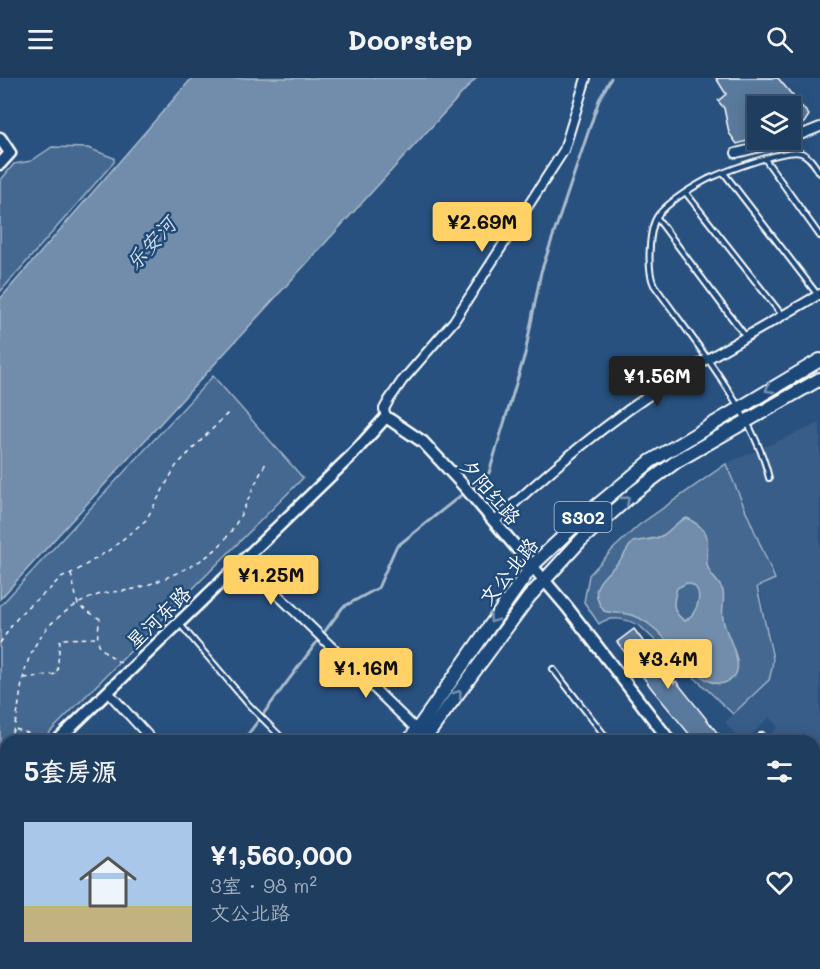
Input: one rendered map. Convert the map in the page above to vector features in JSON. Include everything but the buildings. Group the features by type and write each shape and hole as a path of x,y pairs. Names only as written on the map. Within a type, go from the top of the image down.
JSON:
{"main road":[{"name":"文公北路","path":"412,735 532,566 588,513 651,460 820,360"},
{"name":"文公北路","path":"428,735 543,580 580,540 635,492 677,461 820,379"}],"street":[{"path":"386,417 384,409 389,400 402,381 454,321 564,150 586,78"},
{"path":"801,135 820,127"},
{"path":"0,138 10,153 0,164"},
{"path":"736,153 748,150"},
{"path":"495,521 537,482 623,415 707,359 819,295"},
{"name":"夕阳红路","path":"386,417 423,442 495,521 567,607 665,735"},
{"name":"星河东路","path":"63,735 352,455 386,417"},
{"path":"243,561 420,735"},
{"path":"108,692 147,735"}],"lane":[{"path":"768,478 764,459 746,421 707,359 654,285 650,275 650,251 654,224 672,202 708,180 765,159 801,152 808,157 820,173"},
{"path":"765,159 820,236"},
{"path":"724,173 819,295"},
{"path":"686,193 783,316"},
{"path":"657,218 746,338"},
{"path":"179,623 256,713 279,735"},
{"path":"553,669 604,735"}],"path":[{"path":"0,643 26,608 59,579 111,549 146,520 176,466 230,411"},
{"path":"12,735 15,729 23,679 33,647 50,625 70,609 99,595 134,589 167,578 214,551 232,533 255,482 266,464"},
{"path":"70,573 78,605 100,619 96,638 98,645 130,670"},
{"path":"23,679 57,674 60,639 96,638"},
{"path":"15,729 31,735"}],"shaded area":[{"path":"52,147 88,148 114,158 114,162 0,292 0,181 14,164 31,161"},
{"path":"213,376 303,478 47,735 0,735 0,606"},
{"path":"820,423 820,735 771,735 778,727 769,717 752,735 735,735 725,722 769,682 775,659 759,587 776,579 727,463"},
{"path":"726,464 775,579 757,587 773,658 769,680 733,714 641,627 620,619 599,624 584,602 589,575 614,548 639,525"}],"water":[{"name":"乐安河","path":"192,78 476,78 0,599 0,299"},
{"path":"683,519 689,519 705,532 708,568 723,591 723,619 737,663 737,671 733,678 724,683 715,683 706,679 687,664 662,635 642,620 630,615 604,611 596,594 600,581 622,558 633,542 659,537","holes":["687,583 693,585 699,595 697,607 690,618 685,621 675,610 677,588"]}],"waterway":[{"path":"247,735 343,607 378,588 396,547 489,473 525,354 541,272 599,100 611,78"}]}
